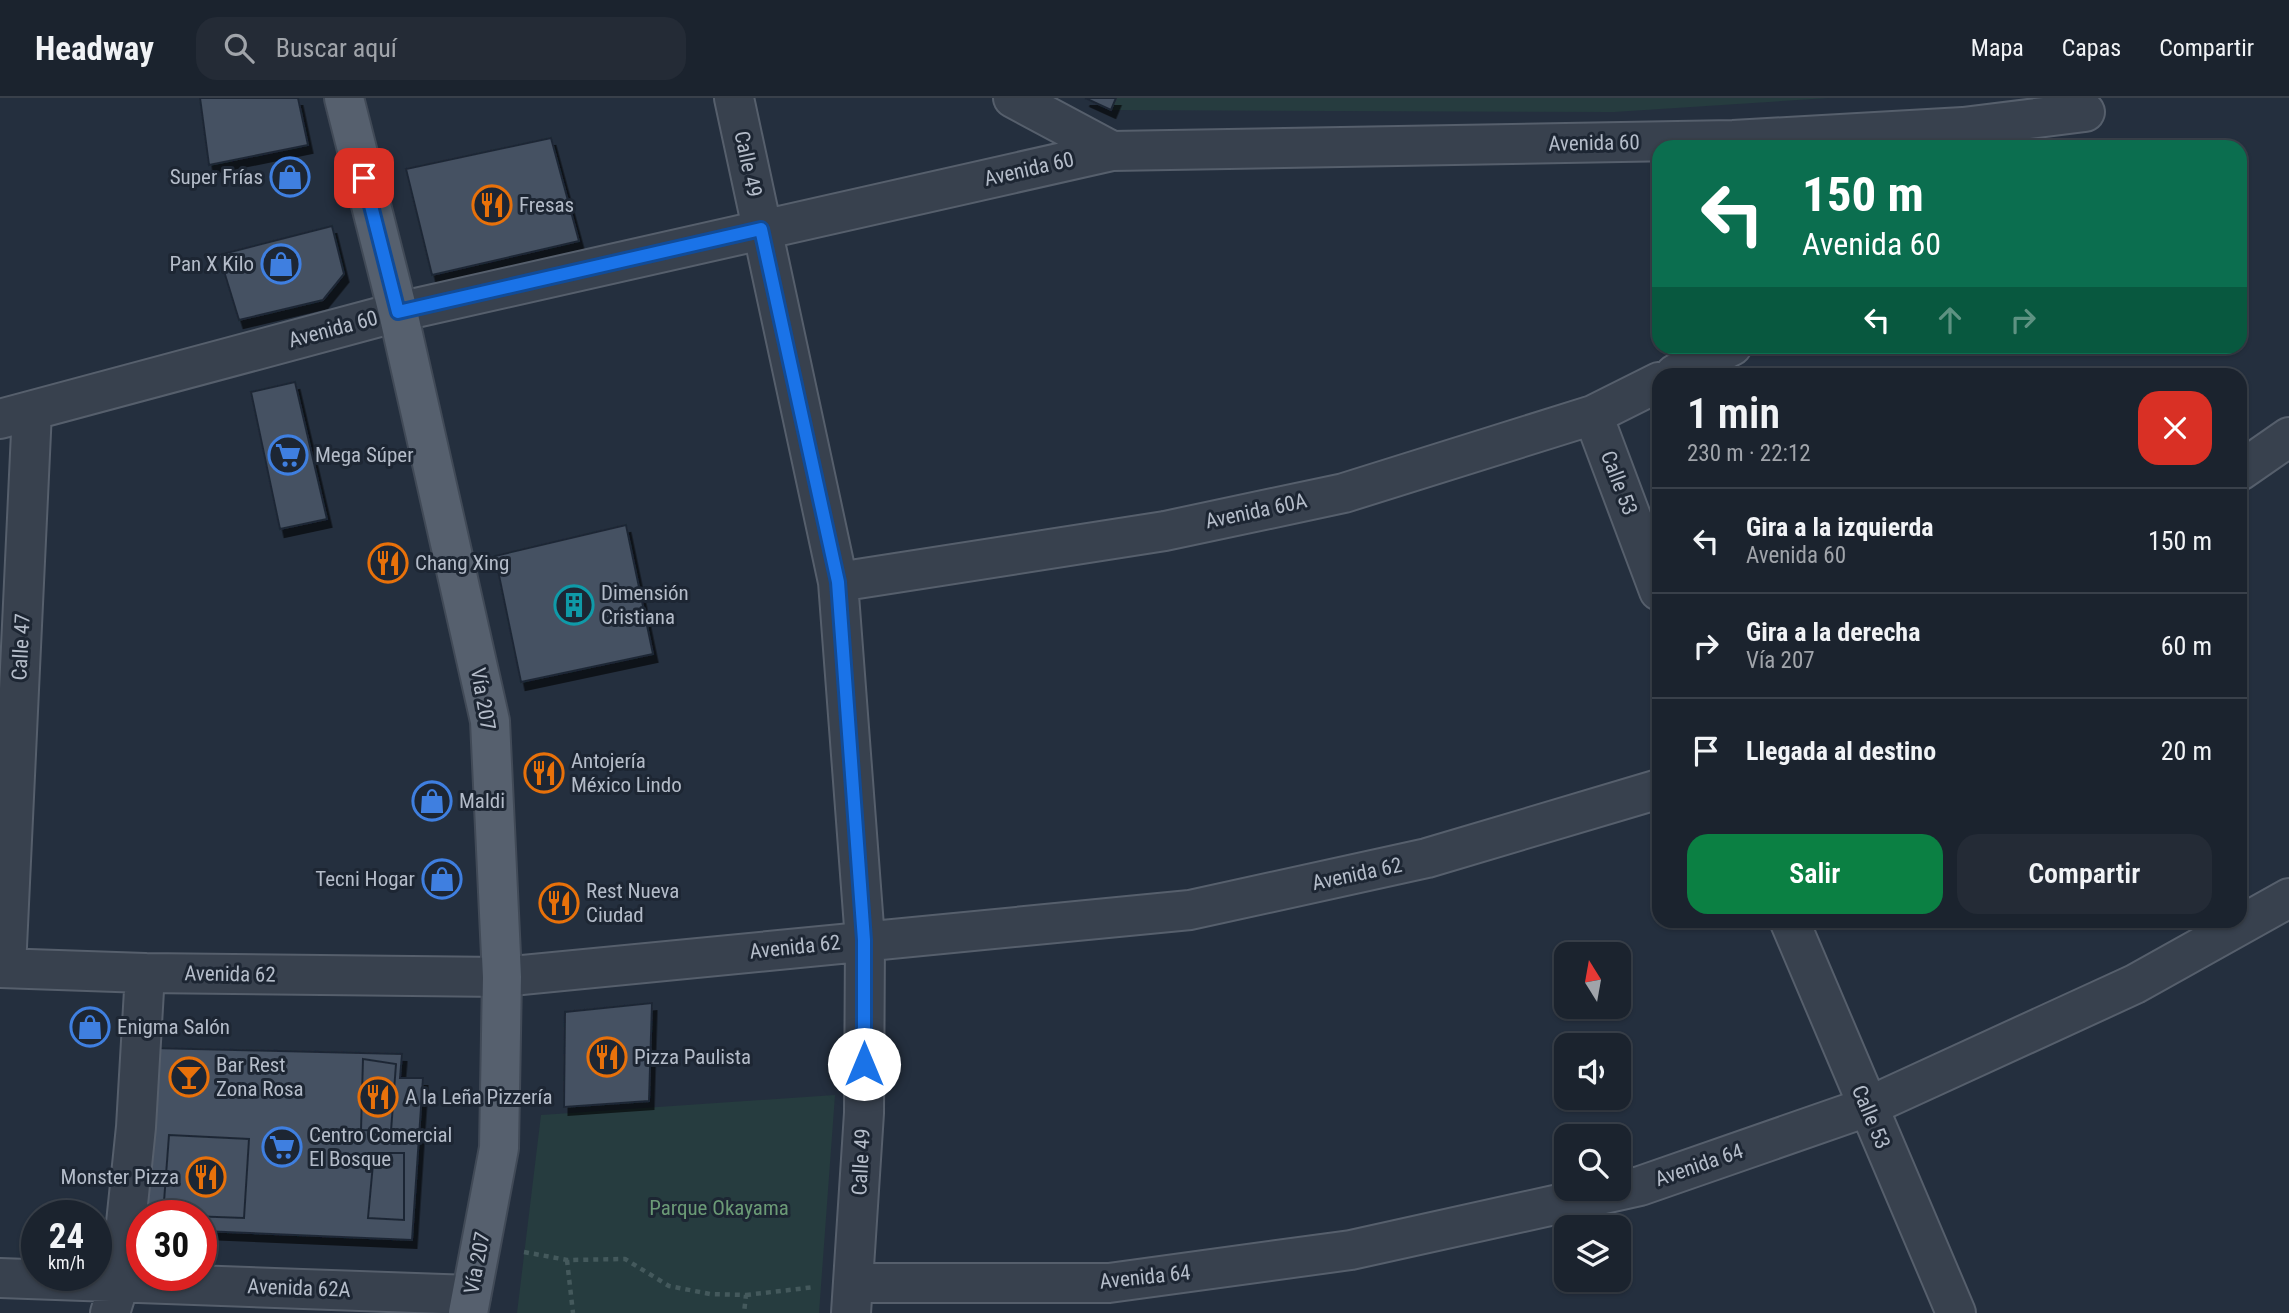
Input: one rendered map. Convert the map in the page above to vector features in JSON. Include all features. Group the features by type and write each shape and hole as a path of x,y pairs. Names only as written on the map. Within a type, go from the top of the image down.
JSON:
{"main road":[{"name":"Vía 207","path":"344,98 398,312 490,721 502,976 499,1148 470,1304"}],"street":[{"name":"Calle 49","path":"734,98 838,582 864,940 864,1114 853,1298"},
{"path":"1013,98 1112,151"},
{"name":"Avenida 60","path":"1790,140 1963,127 2095,105"},
{"path":"2045,140 2095,105"},
{"name":"Avenida 60","path":"16,415 398,312 1112,151 1652,145"},
{"path":"1687,368 1716,354"},
{"name":"Avenida 60A","path":"838,582 1164,531 1344,493 1593,415 1652,386"},
{"name":"Calle 47","path":"3,968 16,415"},
{"name":"Calle 53","path":"1593,415 1652,572"},
{"path":"2247,466 2289,437"},
{"name":"Avenida 62","path":"3,968 145,973 502,976 1190,910 1427,858 1652,791"},
{"name":"Avenida 64","path":"2247,921 2289,898"},
{"name":"Calle 53","path":"1792,928 1956,1313"},
{"name":"Avenida 64","path":"853,1298 1109,1283 1350,1250 1640,1186 1867,1107 2135,984 2235,928"},
{"path":"115,1297 136,1127 145,973"},
{"name":"Avenida 62A","path":"0,1278 115,1297 470,1304"}],"path":[{"path":"524,1252 567,1260 625,1259 669,1286 710,1294 853,1298"},
{"path":"567,1260 573,1313"},
{"path":"744,1313 746,1295"}],"green space":[{"path":"1116,98 1829,98 1614,112 1111,110"},
{"name":"Parque Okayama","path":"835,1095 819,1313 517,1313 541,1115"}],"building":[{"path":"200,98 298,98 308,145 209,165"},
{"path":"1085,98 1116,98 1111,110"},
{"name":"Fresas","path":"551,138 579,241 432,275 406,169"},
{"name":"Pan X Kilo","path":"332,226 344,274 323,300 239,320 219,255"},
{"name":"Mega Súper","path":"295,382 327,519 280,529 251,392"},
{"name":"Dimensión Cristiana","path":"626,525 653,654 521,682 495,556"},
{"name":"Pizza Paulista","path":"652,1003 649,1101 564,1107 565,1012"},
{"name":"Centro Comercial El Bosque","path":"152,1048 402,1054 400,1078 423,1078 412,1240 217,1232 217,1200 144,1200"},
{"name":"A la Leña Pizzería","path":"363,1059 396,1064 391,1131 361,1130"},
{"name":"Monster Pizza","path":"169,1135 249,1139 244,1218 217,1217 217,1200 164,1200"},
{"path":"374,1153 404,1153 404,1220 368,1218"}],"place":[{"name":"Super Frías","path":"290,177"},
{"name":"Fresas","path":"492,205"},
{"name":"Pan X Kilo","path":"281,264"},
{"name":"Mega Súper","path":"288,455"},
{"name":"Chang Xing","path":"388,563"},
{"name":"Dimensión Cristiana","path":"574,605"},
{"name":"Antojería México Lindo","path":"544,773"},
{"name":"Maldi","path":"432,801"},
{"name":"Tecni Hogar","path":"442,879"},
{"name":"Rest Nueva Ciudad","path":"559,903"},
{"name":"Enigma Salón","path":"90,1027"},
{"name":"Pizza Paulista","path":"607,1057"},
{"name":"Bar Rest Zona Rosa","path":"189,1077"},
{"name":"A la Leña Pizzería","path":"378,1097"},
{"name":"Centro Comercial El Bosque","path":"282,1147"},
{"name":"Monster Pizza","path":"206,1177"}],"route":[{"path":"364,178 398,312 761,229 838,582 864,940 864,1064"}]}
